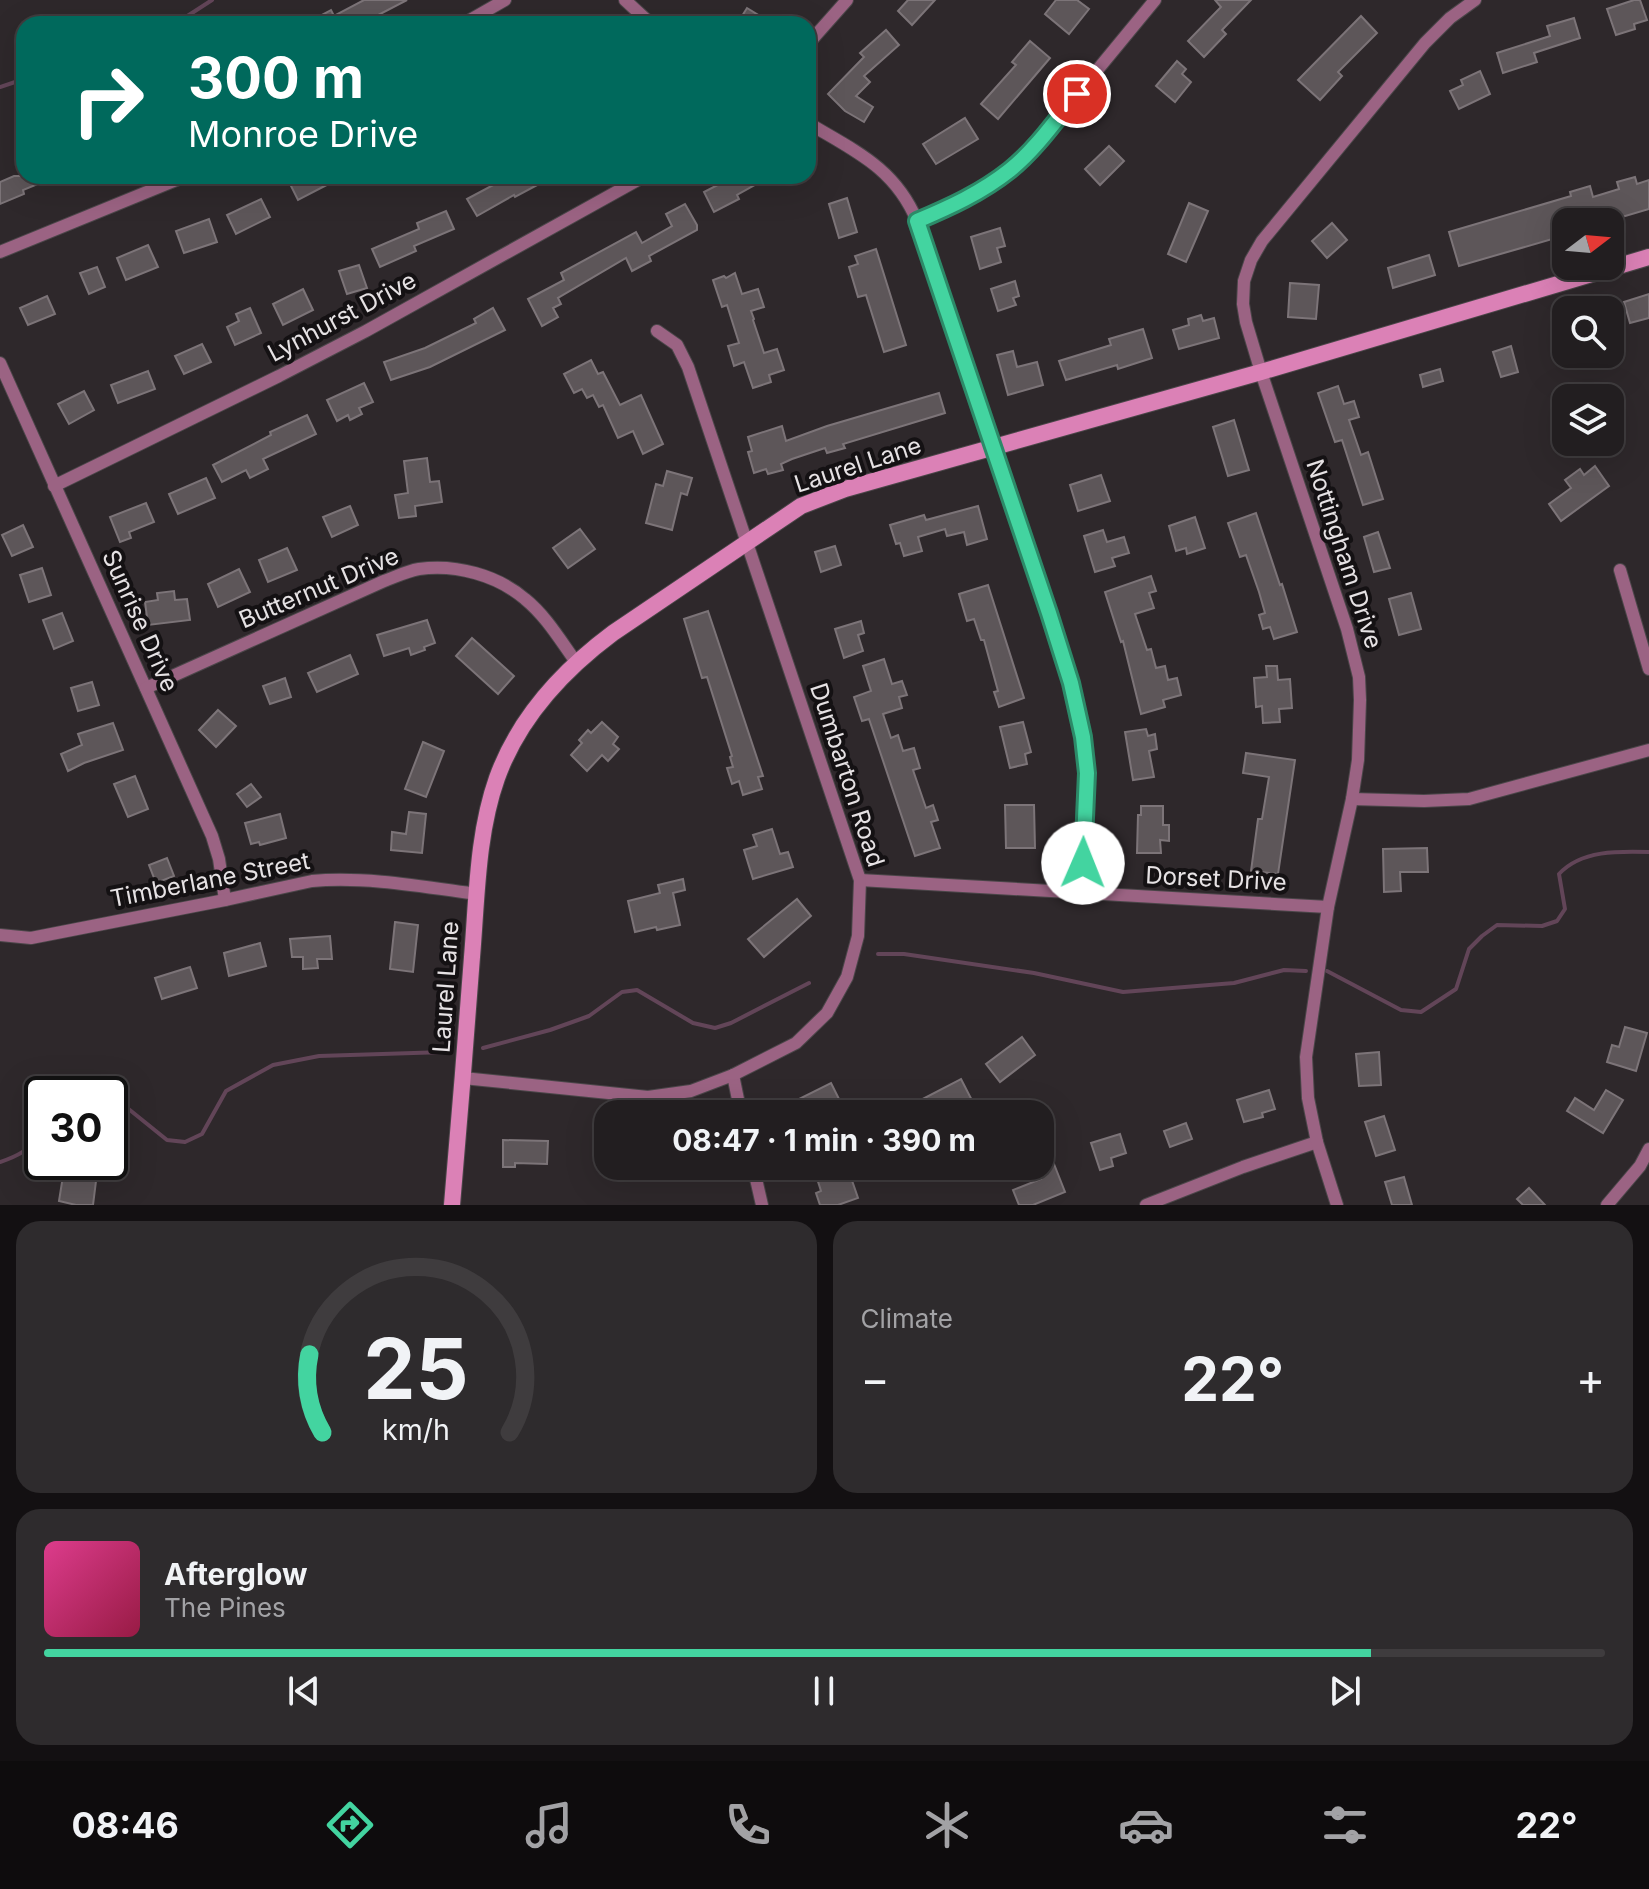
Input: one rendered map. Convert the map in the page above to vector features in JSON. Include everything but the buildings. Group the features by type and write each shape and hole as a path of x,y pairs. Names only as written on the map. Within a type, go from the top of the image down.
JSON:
{"street":[{"path":"477,16 505,0"},
{"path":"625,0 642,16"},
{"path":"816,35 847,0"},
{"path":"917,221 973,196 1023,158 1155,0"},
{"name":"Nottingham Drive","path":"1337,1205 1317,1142 1308,1098 1306,1057 1328,907 1352,799 1359,750 1359,677 1355,654 1246,322 1244,281 1262,241 1425,43 1473,0"},
{"path":"816,128 890,176 917,221 1071,683 1087,773 1083,892"},
{"path":"0,252 166,184"},
{"name":"Lynhurst Drive","path":"54,486 292,370 631,184"},
{"name":"Laurel Lane","path":"452,1205 477,894 491,797 511,747 531,713 576,662 613,633 801,506 845,489 1261,372 1649,257"},
{"name":"Dumbarton Road","path":"463,1078 648,1097 691,1091 733,1075 796,1043 827,1013 847,977 858,936 860,880 688,367 677,345 657,331"},
{"name":"Sunrise Drive","path":"0,363 217,848 225,900"},
{"name":"Butternut Drive","path":"146,688 384,581 432,568 472,572 524,598 544,618 576,662"},
{"path":"1620,570 1649,669"},
{"path":"1352,799 1469,799 1649,750"},
{"name":"Timberlane Street","path":"0,935 31,938 326,879 477,894"},
{"name":"Dorset Drive","path":"860,880 1328,907"},
{"path":"733,1075 738,1100"},
{"path":"1146,1205 1317,1142"},
{"path":"1607,1205 1640,1166 1649,1149"},
{"path":"756,1180 762,1205"}],"waterway":[{"path":"187,16 212,0"},
{"path":"0,87 16,82"},
{"path":"1327,971 1401,1010 1421,1012 1456,989 1469,949 1497,925 1542,926 1557,921 1565,909 1559,874 1568,866 1589,856 1649,852"},
{"path":"878,954 904,954 1034,973 1123,992 1234,983 1284,970 1306,971"},
{"path":"483,1048 589,1016 622,992 637,990 693,1023 715,1028 809,983"},
{"path":"128,1109 167,1140 185,1142 202,1134 226,1091 273,1065 319,1056 445,1052"},
{"path":"0,1162 24,1152"}],"route":[{"path":"1077,94 1038,142 1011,169 973,196 917,221 1071,683 1087,773 1083,863"}]}
